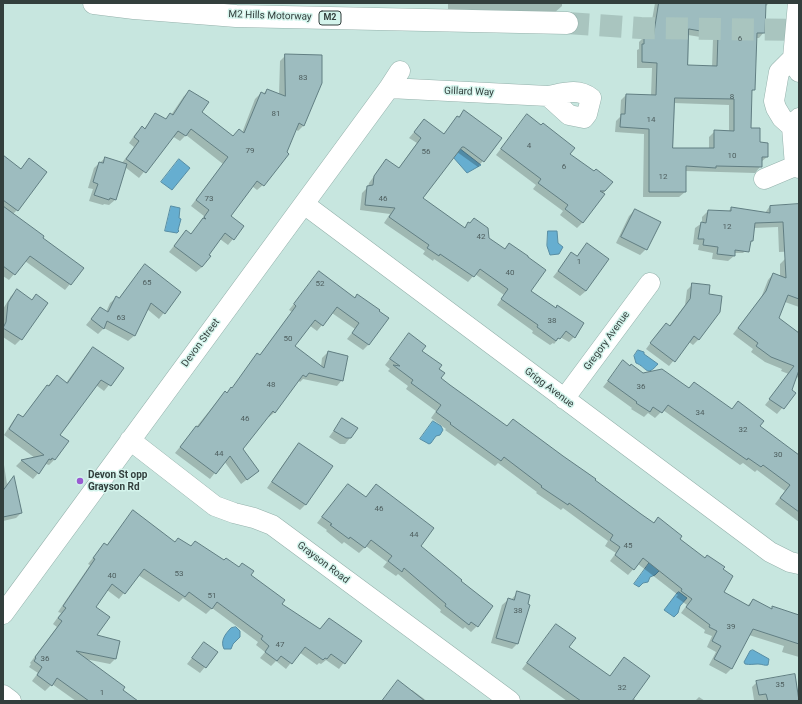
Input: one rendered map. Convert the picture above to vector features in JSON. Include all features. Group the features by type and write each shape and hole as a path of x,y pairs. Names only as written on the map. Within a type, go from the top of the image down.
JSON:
{"highway":[{"name":"M2 Hills Motorway","path":"94,3 134,8 236,16 567,23"}],"street":[{"path":"764,180 797,167 795,122 782,118 774,101 780,72 796,65 798,3"},
{"name":"Devon Street","path":"3,614 400,71"},
{"name":"Gillard Way","path":"389,88 548,96"},
{"name":"Grigg Avenue","path":"304,204 770,552 790,562 799,564"},
{"name":"Gregory Avenue","path":"564,399 650,283"},
{"name":"Grayson Road","path":"130,440 215,506 272,525 510,701"},
{"path":"3,695 11,701"}],"water":[{"path":"459,148 481,165 467,173 453,157"},
{"path":"179,159 190,168 172,190 161,182"},
{"path":"171,206 180,208 179,218 181,219 179,231 177,233 165,231"},
{"path":"548,231 557,231 558,243 563,247 559,254 550,255 547,246"},
{"path":"638,350 644,352 644,354 658,364 649,371 636,363 634,356"},
{"path":"433,421 441,426 443,430 440,435 436,436 429,444 420,439"},
{"path":"650,562 660,570 655,575 650,577 648,582 643,583 639,587 634,584"},
{"path":"679,592 687,598 680,606 678,613 674,617 664,610"},
{"path":"236,627 240,631 240,637 233,644 231,649 224,649 223,640 225,635 231,628"},
{"path":"753,650 769,659 768,665 745,664 744,662 750,651"}],"building":[{"path":"659,3 766,3 765,33 757,33 755,90 752,90 751,128 760,128 760,142 768,143 768,157 762,157 762,167 716,166 716,168 686,166 686,192 649,192 649,129 620,127 621,114 625,114 626,94 656,95 657,63 642,62 642,44 644,44 644,36 653,36","holes":["689,29 718,34 717,66 688,65","675,98 734,99 734,131 714,130 714,148 673,148"]},
{"path":"285,54 322,55 322,83 304,126 299,123 287,152 289,154 264,186 257,181 231,216 244,226 234,240 225,233 209,255 211,256 202,267 174,246 186,230 191,234 203,218 206,219 204,217 209,210 196,200 228,157 191,129 186,136 178,131 146,173 126,159 139,141 134,137 142,126 145,129 155,113 166,119 170,113 173,115 189,90 209,102 202,112 233,136 239,129 244,133 261,92 265,94 267,89 285,96"},
{"path":"464,110 502,138 484,162 462,147 423,198 465,228 468,222 470,223 474,218 488,228 489,238 505,249 509,243 546,270 531,291 556,308 557,305 584,323 575,338 566,331 560,339 558,338 556,341 537,327 538,325 501,299 508,289 480,269 474,277 440,254 439,256 427,248 429,245 389,217 395,208 365,205 367,186 373,185 374,176 386,159 399,168 421,138 414,132 424,119 444,134 457,116 459,117"},
{"path":"527,114 541,125 543,123 575,148 570,154 594,171 596,169 613,182 605,191 600,191 605,194 583,223 565,209 568,205 538,183 541,179 501,149"},
{"path":"3,155 21,169 29,158 47,172 18,211 3,200"},
{"path":"105,157 127,164 116,200 110,198 109,200 94,195 98,184 93,182 99,162 103,163"},
{"path":"799,204 799,299 788,295 779,318 799,333 799,370 792,390 796,393 784,409 769,399 794,366 771,357 756,346 758,343 738,328 766,291 773,273 786,278 783,222 755,223 753,241 751,241 749,252 735,250 735,256 717,254 718,247 703,245 704,239 698,239 701,222 706,223 708,210 731,211 731,207 770,213 770,206"},
{"path":"3,206 84,268 71,285 30,256 15,275 3,266"},
{"path":"635,209 661,222 647,250 621,237"},
{"path":"587,243 609,259 586,291 558,271 571,252 577,256"},
{"path":"145,264 181,292 165,314 151,303 135,336 107,321 104,329 91,319 100,307 108,312 116,296 119,298"},
{"path":"319,271 355,298 357,294 389,318 369,345 352,333 359,323 337,307 323,326 315,320 295,346 324,368 328,351 348,356 343,381 309,373 306,377 303,375 275,413 273,411 243,449 259,471 247,480 230,456 216,474 180,447 196,426 198,427 225,391 227,393 231,387 232,388 257,353 260,355 296,306 294,304"},
{"path":"692,283 710,285 709,294 722,296 720,312 699,340 694,336 675,362 650,343 666,323 670,326 690,299"},
{"path":"17,289 32,300 36,294 48,303 22,340 3,328 6,322 8,303"},
{"path":"409,333 426,346 422,351 442,365 439,369 445,373 441,378 450,385 507,426 513,419 596,479 595,480 641,514 654,523 658,517 682,536 680,539 705,558 707,555 725,567 723,569 733,576 724,592 749,606 753,599 772,609 772,606 799,615 799,644 753,629 732,669 714,659 721,646 712,641 717,631 709,627 710,625 686,607 692,599 681,591 682,589 643,558 634,570 615,555 620,547 610,540 613,535 569,503 568,505 541,487 542,486 504,457 501,461 436,412 441,405 411,383 413,380 393,365 400,366 390,359"},
{"path":"93,347 124,368 111,386 101,380 60,435 69,441 55,460 52,458 51,460 49,459 39,474 21,460 44,455 9,429 18,414 23,417 47,385 49,386 57,375 67,383"},
{"path":"623,360 630,366 631,364 643,373 662,369 689,388 694,382 732,409 738,401 764,421 760,426 799,455 799,512 780,498 790,485 763,465 761,467 748,458 747,460 668,405 662,413 653,407 650,412 608,381"},
{"path":"342,418 358,428 351,438 346,438 334,431"},
{"path":"299,443 333,466 306,505 272,482"},
{"path":"14,476 22,513 3,517 3,491"},
{"path":"348,484 366,497 376,484 434,528 421,546 462,580 461,581 493,606 478,627 471,622 469,625 445,606 446,604 404,568 402,572 388,561 392,556 371,540 365,548 350,537 349,539 322,517"},
{"path":"133,510 175,542 178,538 191,546 195,541 224,560 226,558 239,567 242,563 254,571 251,575 285,600 282,604 320,629 329,618 362,641 345,664 331,654 327,659 325,658 323,660 305,647 292,664 281,656 277,661 265,652 269,646 261,639 263,636 217,602 212,609 189,592 185,597 144,569 125,594 112,584 96,607 110,617 97,635 120,641 116,659 76,651 125,687 123,690 138,701 89,701 57,678 52,686 37,675 42,667 34,661 36,658 35,657 62,621 58,618 66,608 63,606 95,559 93,558 104,543 107,545"},
{"path":"517,591 530,595 528,604 530,605 518,644 496,638 508,598 514,600"},
{"path":"556,624 576,638 569,647 610,676 624,657 650,676 632,701 581,701 527,663"},
{"path":"204,642 218,652 206,668 192,658"},
{"path":"795,674 799,701 768,701 766,694 759,695 756,681"},
{"path":"398,680 425,701 382,701"}],"tunnel":[{"path":"567,23 641,28 799,30"}],"place":[{"name":"Devon St opp Grayson Rd","path":"80,481"}]}
